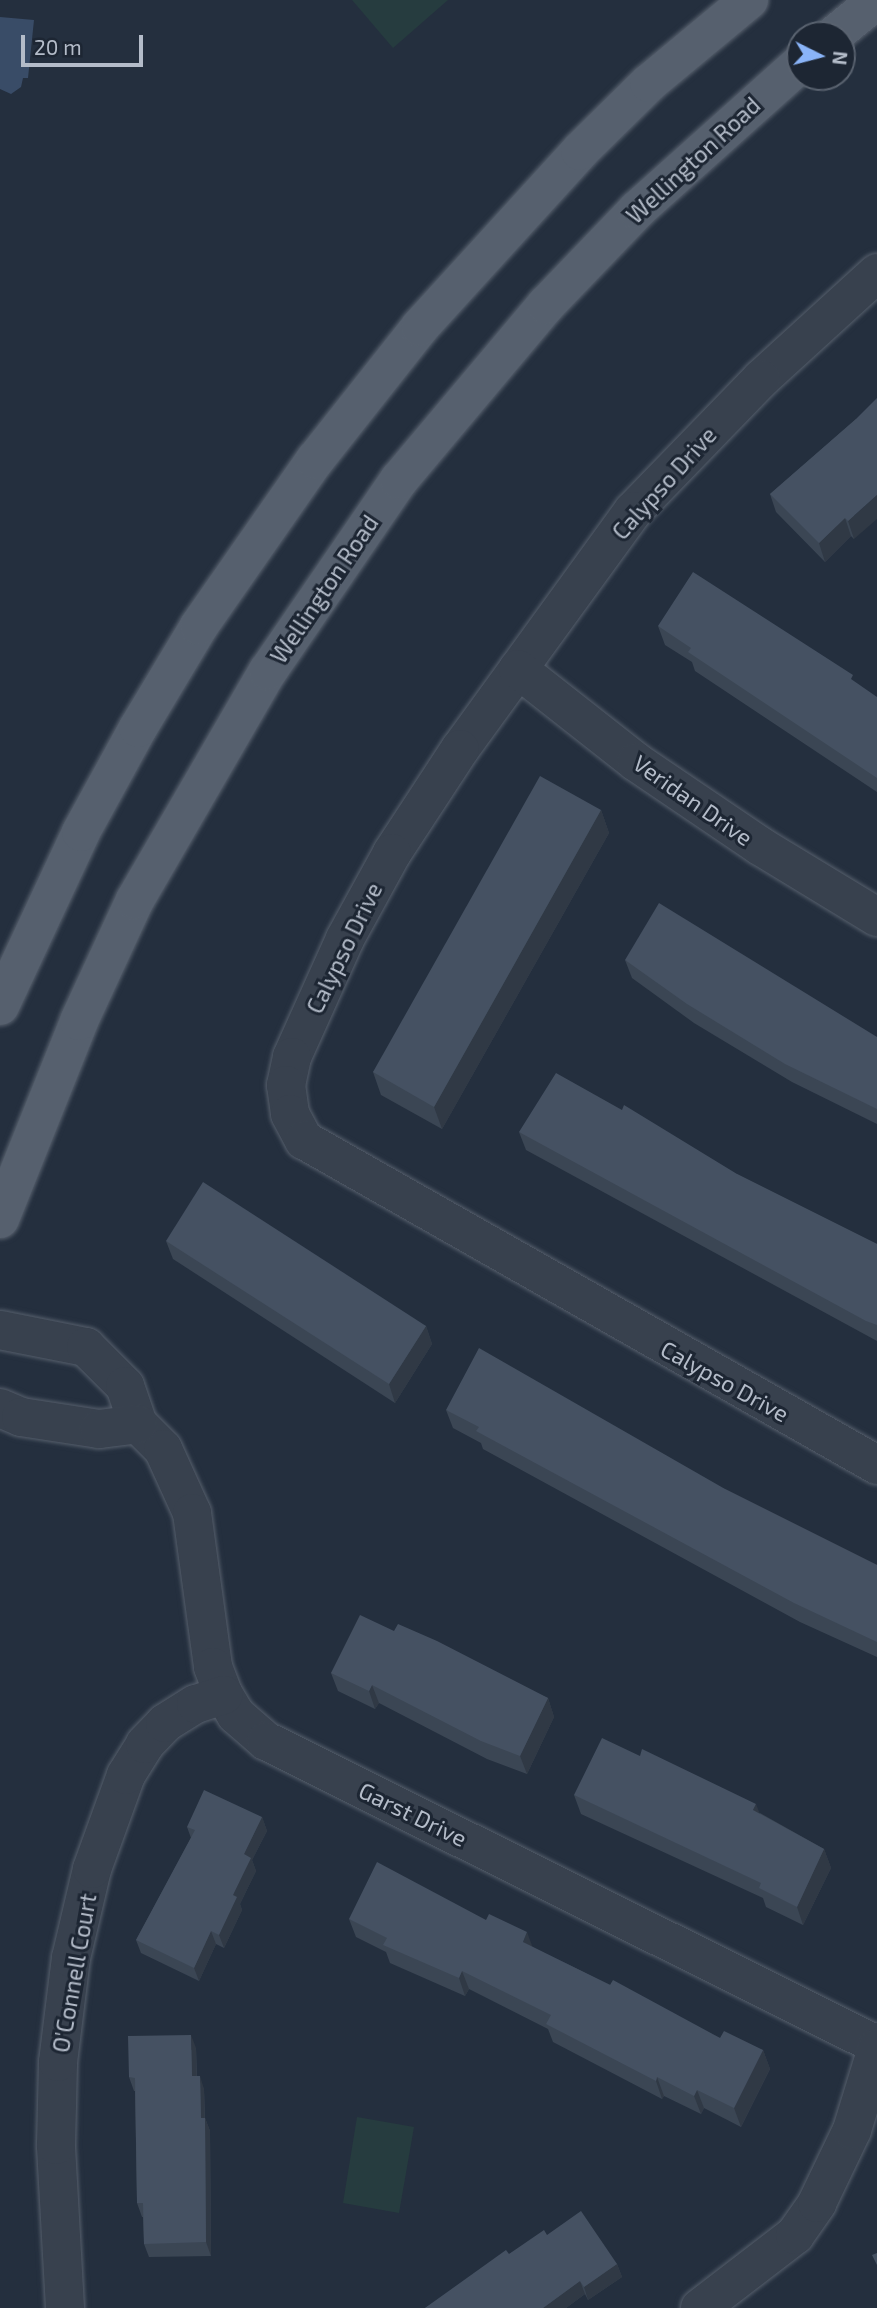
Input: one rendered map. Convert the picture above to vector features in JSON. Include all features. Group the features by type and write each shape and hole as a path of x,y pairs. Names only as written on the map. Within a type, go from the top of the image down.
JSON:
{"main road":[{"path":"0,1006 81,832 138,728 199,626 315,460 420,327 580,151 649,83 749,0"},
{"path":"851,21 877,0"},
{"name":"Wellington Road","path":"0,1219 79,1021 135,900 268,671 399,480 546,305 636,210 786,76"}],"street":[{"name":"Calypso Drive","path":"877,273 761,379 633,511 518,669 392,853 345,939 292,1057 286,1085 290,1114 303,1140 877,1465"},
{"name":"Veridan Drive","path":"518,669 636,762 760,846 877,917"},
{"name":"Garst Drive","path":"0,1330 86,1347 125,1386 138,1424 163,1449 192,1513 213,1667 224,1695 236,1715 266,1741 877,2047"},
{"path":"0,1409 21,1417 99,1429 138,1424"},
{"name":"O'Connell Court","path":"65,2308 56,2145 58,2062 71,1958 92,1869 126,1775 145,1744 176,1717 224,1695"},
{"path":"700,2308 795,2235 817,2203 852,2130 877,2047"}],"green space":[{"path":"352,0 448,0 393,48"},
{"path":"357,2117 414,2127 399,2213 343,2203"}],"water":[{"path":"0,17 34,20 28,78 23,78 21,87 11,94 0,89"}],"building":[{"path":"877,398 877,495 848,521 845,518 819,543 770,494"},
{"path":"693,572 853,675 851,679 877,697 877,778 688,652 691,648 658,626"},
{"path":"540,776 601,810 434,1107 373,1072"},
{"path":"659,903 877,1037 877,1109 785,1064 687,1004 625,960"},
{"path":"556,1073 622,1110 624,1105 737,1174 877,1244 877,1325 519,1132"},
{"path":"203,1182 426,1326 389,1384 166,1241"},
{"path":"479,1348 725,1489 877,1565 877,1642 794,1603 476,1431 479,1427 446,1410"},
{"path":"360,1615 394,1631 398,1624 437,1641 548,1698 520,1756 481,1741 372,1685 369,1691 331,1673"},
{"path":"602,1738 640,1756 642,1749 756,1804 753,1810 824,1849 797,1907 759,1888 761,1883 574,1795"},
{"path":"204,1790 262,1817 244,1854 251,1858 233,1895 237,1897 219,1935 211,1931 194,1968 136,1940 195,1830 187,1827"},
{"path":"377,1862 486,1920 489,1914 527,1932 523,1942 610,1985 613,1980 720,2038 724,2031 763,2050 734,2108 697,2090 694,2096 657,2077 656,2081 546,2024 551,2015 462,1971 459,1978 383,1945 387,1938 349,1919"},
{"path":"191,2035 192,2076 200,2076 201,2118 205,2118 206,2242 144,2244 143,2203 137,2203 135,2078 129,2077 128,2036"},
{"path":"581,2211 617,2264 584,2287 580,2281 543,2308 425,2308 506,2250 509,2254 544,2230 547,2235"}]}
